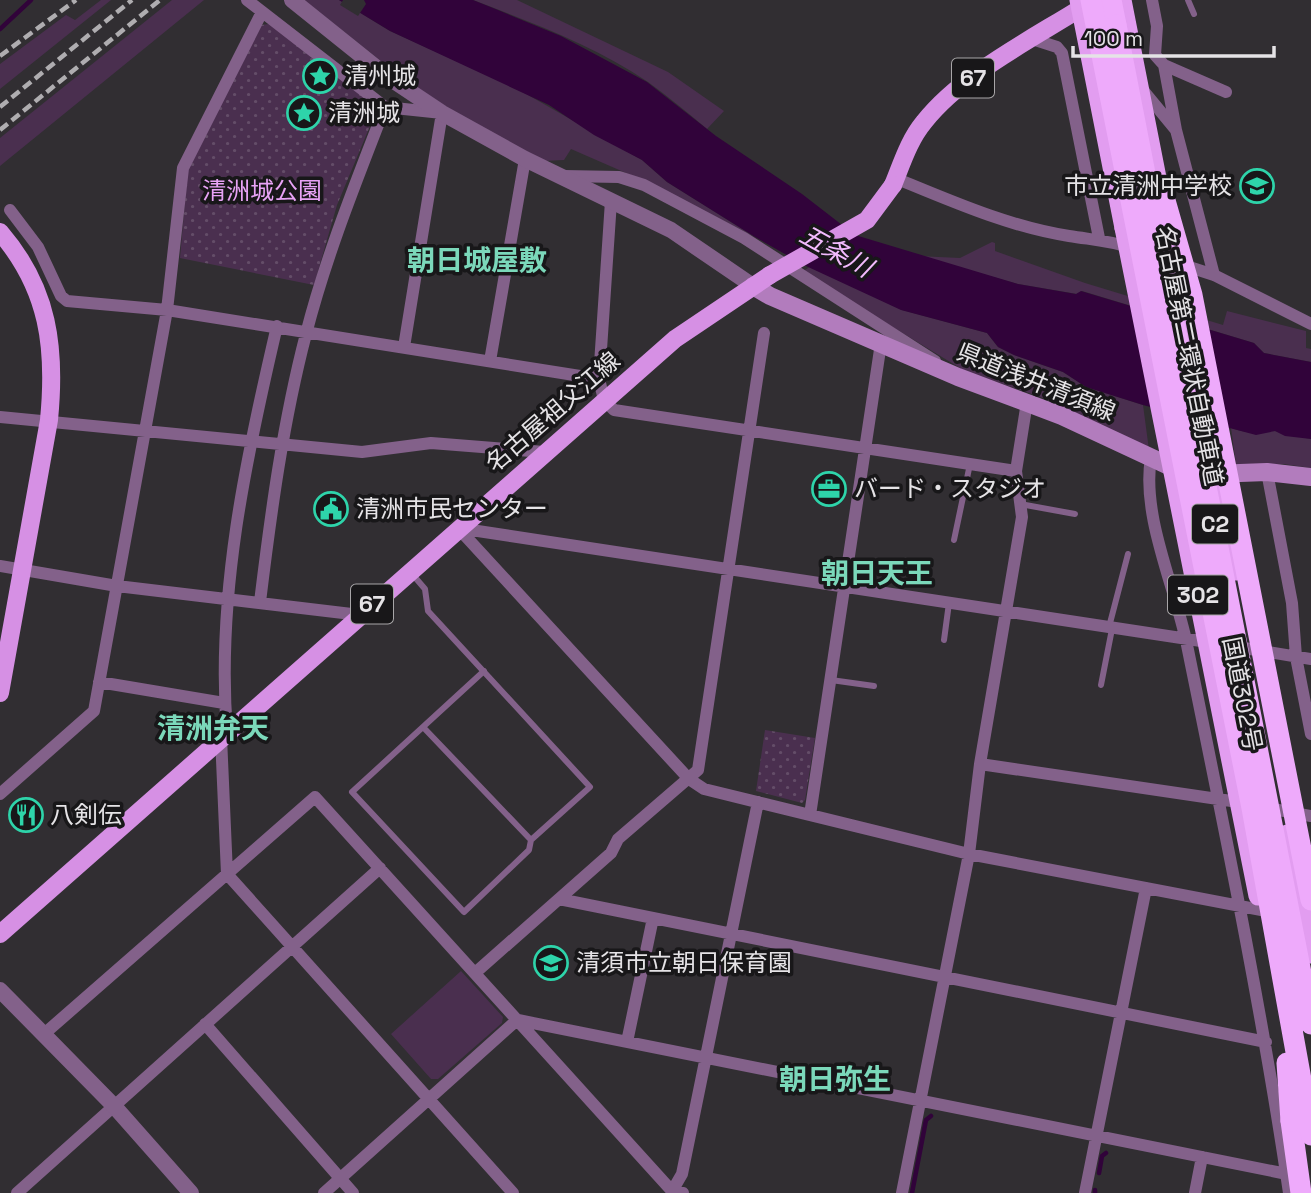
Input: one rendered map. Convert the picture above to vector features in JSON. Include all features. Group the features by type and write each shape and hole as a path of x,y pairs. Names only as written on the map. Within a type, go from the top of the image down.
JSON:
{"highway":[{"name":"名古屋第二環状自動車道","path":"1111,0 1311,1024"},
{"name":"国道302号","path":"1122,0 1311,956"},
{"name":"名古屋第二環状自動車道","path":"1087,2 1252,808 1311,1135"},
{"name":"国道302号","path":"1087,2 1124,228 1271,962 1309,1193"},
{"path":"1116,25 1192,295 1311,900"},
{"path":"1252,808 1279,987 1301,1193"}],"main road":[{"name":"名古屋祖父江線","path":"0,934 457,528 675,339 770,275 867,220 894,181 918,132 940,104 964,84 1087,2"},
{"path":"0,232 25,266 47,320 53,380 49,420 0,693"},
{"name":"県道浅井清須線","path":"753,286 770,296 958,377 1027,402 1188,475 1266,472 1311,477"}],"street":[{"path":"247,0 385,107 442,113"},
{"path":"292,0 388,77 442,113 558,176 671,230 753,286"},
{"path":"1152,0 1157,26 1154,48 1164,65 1175,130 1214,275"},
{"path":"0,794 94,711 167,310 183,168 262,12"},
{"path":"1032,38 1057,47 1062,53 1099,238"},
{"path":"1164,65 1227,92"},
{"path":"1139,86 1175,130"},
{"path":"260,602 282,444 307,331 342,219 385,107"},
{"path":"404,347 442,113"},
{"path":"490,361 525,159"},
{"path":"558,176 619,177 644,185 744,238 958,377"},
{"path":"894,181 1006,219 1069,236 1099,238 1214,275 1311,324"},
{"path":"611,201 599,379 604,400 614,410 747,433 1016,471"},
{"path":"10,211 38,247 61,296 67,300 167,310 277,326 599,379"},
{"path":"277,326 249,442 229,598 224,703 227,874 513,1193"},
{"path":"475,973 611,853 618,839 698,770 764,333"},
{"path":"810,815 881,343"},
{"path":"902,1193 969,854 980,764 1022,517 1016,471 1027,402"},
{"path":"0,417 362,452 431,443 544,452"},
{"path":"1152,458 1149,483 1155,519 1172,595 1186,640 1240,906 1266,1042 1289,1193"},
{"path":"1266,472 1292,603 1296,657 1311,734"},
{"path":"457,528 1311,659"},
{"path":"457,528 689,779 704,789 969,854 1311,920"},
{"path":"0,566 117,586 360,615"},
{"path":"99,682 224,703"},
{"path":"980,764 1217,798 1311,816"},
{"path":"44,1034 315,797 675,1192 682,1174 758,802"},
{"path":"17,1193 380,868"},
{"path":"1084,1193 1146,888"},
{"path":"559,899 1266,1042"},
{"path":"627,1042 653,918"},
{"path":"0,990 114,1106 191,1193"},
{"path":"517,1020 1287,1174"},
{"path":"324,1193 517,1020"},
{"path":"205,1024 353,1193"},
{"path":"1195,1193 1202,1157"}],"lane":[{"path":"1189,0 1194,14"},
{"path":"954,540 970,464"},
{"path":"1020,504 1075,514"},
{"path":"1101,685 1128,554"},
{"path":"409,571 425,589 428,611 484,671 590,787 531,840 529,850 464,912 352,792 484,671"},
{"path":"944,640 949,603"},
{"path":"831,680 874,686"},
{"path":"423,727 531,840"}],"green space":[{"path":"101,0 111,0 0,89 0,64 66,15 75,20"},
{"path":"172,0 204,0 0,166 0,138"},
{"path":"304,0 339,0 390,31 514,87 642,160 667,182 755,237 649,183 571,149 564,160 543,161 420,92"},
{"path":"473,0 517,0 668,72 724,111 707,129 648,82 607,57 563,36"},
{"name":"清洲城公園","path":"269,24 375,104 375,114 337,205 314,285 180,258 188,168 261,25"},
{"path":"992,242 995,243 995,251 1085,283 1223,325 1227,311 1306,331 1306,348 1311,349 1311,362 1264,353 1254,343 1082,291 1077,294 1018,284 917,256 960,258"},
{"path":"811,266 902,310 987,333 998,347 1014,355 1063,372 1086,387 1143,405 1149,450 1049,400 965,371 802,272"},
{"path":"1231,428 1252,432 1279,432 1311,439 1311,468 1283,464 1236,464"},
{"path":"765,730 815,738 805,800 802,803 756,791"},
{"path":"461,971 503,1017 502,1023 438,1079 431,1079 391,1034"}],"water":[{"name":"五条川","path":"339,0 473,0 561,36 647,82 716,136 802,194 855,235 1018,284 1076,294 1081,291 1254,343 1264,353 1311,362 1311,439 1285,436 1275,431 1256,435 1143,405 1086,387 1063,372 1014,355 998,347 987,333 901,310 806,266 755,237 667,182 642,160 594,135 549,105 390,31"}],"pier":[{"path":"343,0 364,0 366,4 358,16 340,5"}],"waterway":[{"path":"0,29 31,0"},
{"path":"912,1193 926,1120 931,1116"},
{"path":"1099,1173 1102,1156 1106,1153"}],"railway":[{"path":"0,56 76,0"},
{"path":"0,107 132,0"},
{"path":"0,130 160,0"}],"place":[{"name":"清州城","path":"320,76"},
{"name":"清洲城","path":"304,113"},
{"name":"市立清洲中学校","path":"1257,186"},
{"name":"バード・スタジオ","path":"829,489"},
{"name":"清洲市民センター","path":"331,509"},
{"name":"八剣伝","path":"26,815"},
{"name":"清須市立朝日保育園","path":"551,963"}],"district":[{"name":"朝日城屋敷","path":"477,260"},
{"name":"朝日天王","path":"877,573"},
{"name":"清洲弁天","path":"213,728"},
{"name":"朝日弥生","path":"835,1079"}]}
